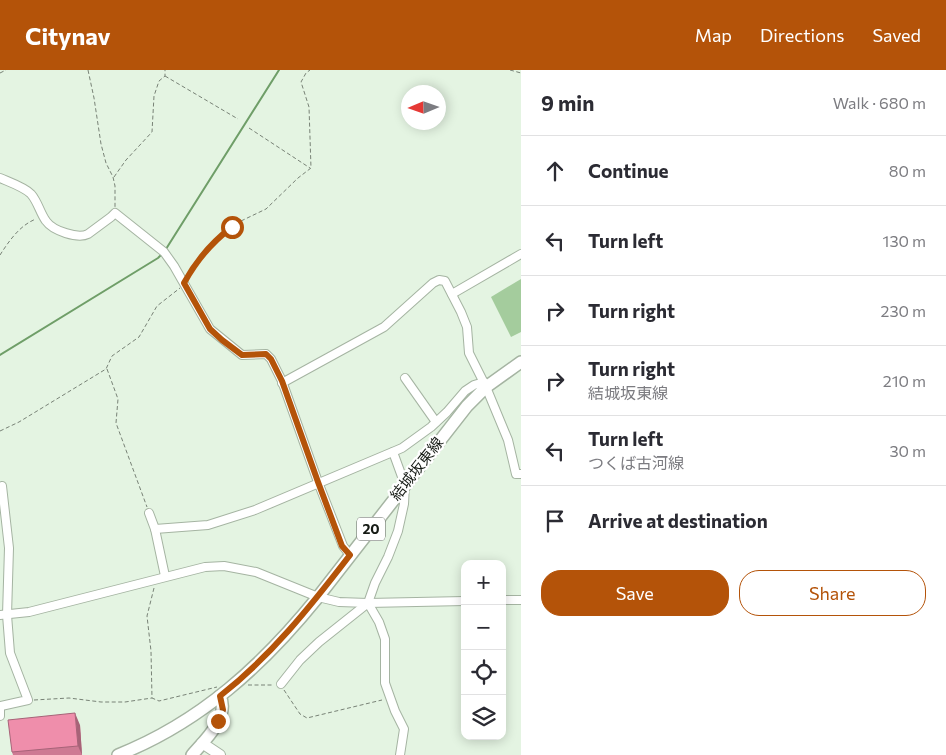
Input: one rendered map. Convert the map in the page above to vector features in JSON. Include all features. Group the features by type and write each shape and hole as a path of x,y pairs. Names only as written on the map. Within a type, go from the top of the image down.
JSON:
{"main road":[{"name":"結城坂東線","path":"118,755 176,726 220,696 269,653 294,627 485,385 521,362"},
{"path":"192,755 221,716 223,705 220,696"}],"street":[{"path":"0,178 30,193 46,222 73,235 84,236 111,218 115,212 164,252 210,329 242,355 266,354 271,359 282,383 342,546 350,555"},
{"path":"452,294 521,254"},
{"path":"282,383 384,327 433,283 445,280 467,327 471,359 485,385 508,440 516,474 521,474"},
{"path":"406,378 436,422"},
{"path":"155,529 208,525 256,510 318,482 394,452 436,422 464,391 474,385 485,385"},
{"path":"281,684 300,660 319,642 368,603 398,531 404,504 405,484 394,452"},
{"path":"0,716 1,706 28,700 10,653 4,616 9,548 2,486"},
{"path":"149,513 155,529 164,576"},
{"path":"4,616 77,600 164,576 205,567 224,566 256,572 339,602 461,601"},
{"path":"506,600 521,600"},
{"path":"368,603 379,622 385,639 385,683 404,729 400,755"},
{"path":"202,743 220,755"}],"path":[{"path":"0,73 6,70"},
{"path":"88,70 101,144 115,186 115,212"},
{"path":"165,70 165,76"},
{"path":"310,70 301,82 309,107 311,168"},
{"path":"510,70 521,73"},
{"path":"113,177 152,132 154,96 159,81 165,76"},
{"path":"165,76 238,120"},
{"path":"249,128 311,168"},
{"path":"0,431 19,422 106,369 112,356 139,337 157,306 184,283 194,266 223,234 241,221 266,209 311,168"},
{"path":"0,255 12,238 28,222 36,219 46,222"},
{"path":"106,369 118,399 116,423 149,513"},
{"path":"28,700 70,698 101,702 125,702 152,698"}],"green space":[{"path":"521,279 521,332 511,337 491,297"}],"building":[{"path":"75,713 78,746 12,752 8,720"}],"waterway":[{"path":"166,249 279,70"},
{"path":"0,355 158,258 163,253"}],"route":[{"path":"218,721 223,710 220,696 261,661 294,627 350,555 342,546 282,381 271,359 266,354 242,355 222,340 210,329 184,283 194,266 223,234 232,227"}]}
